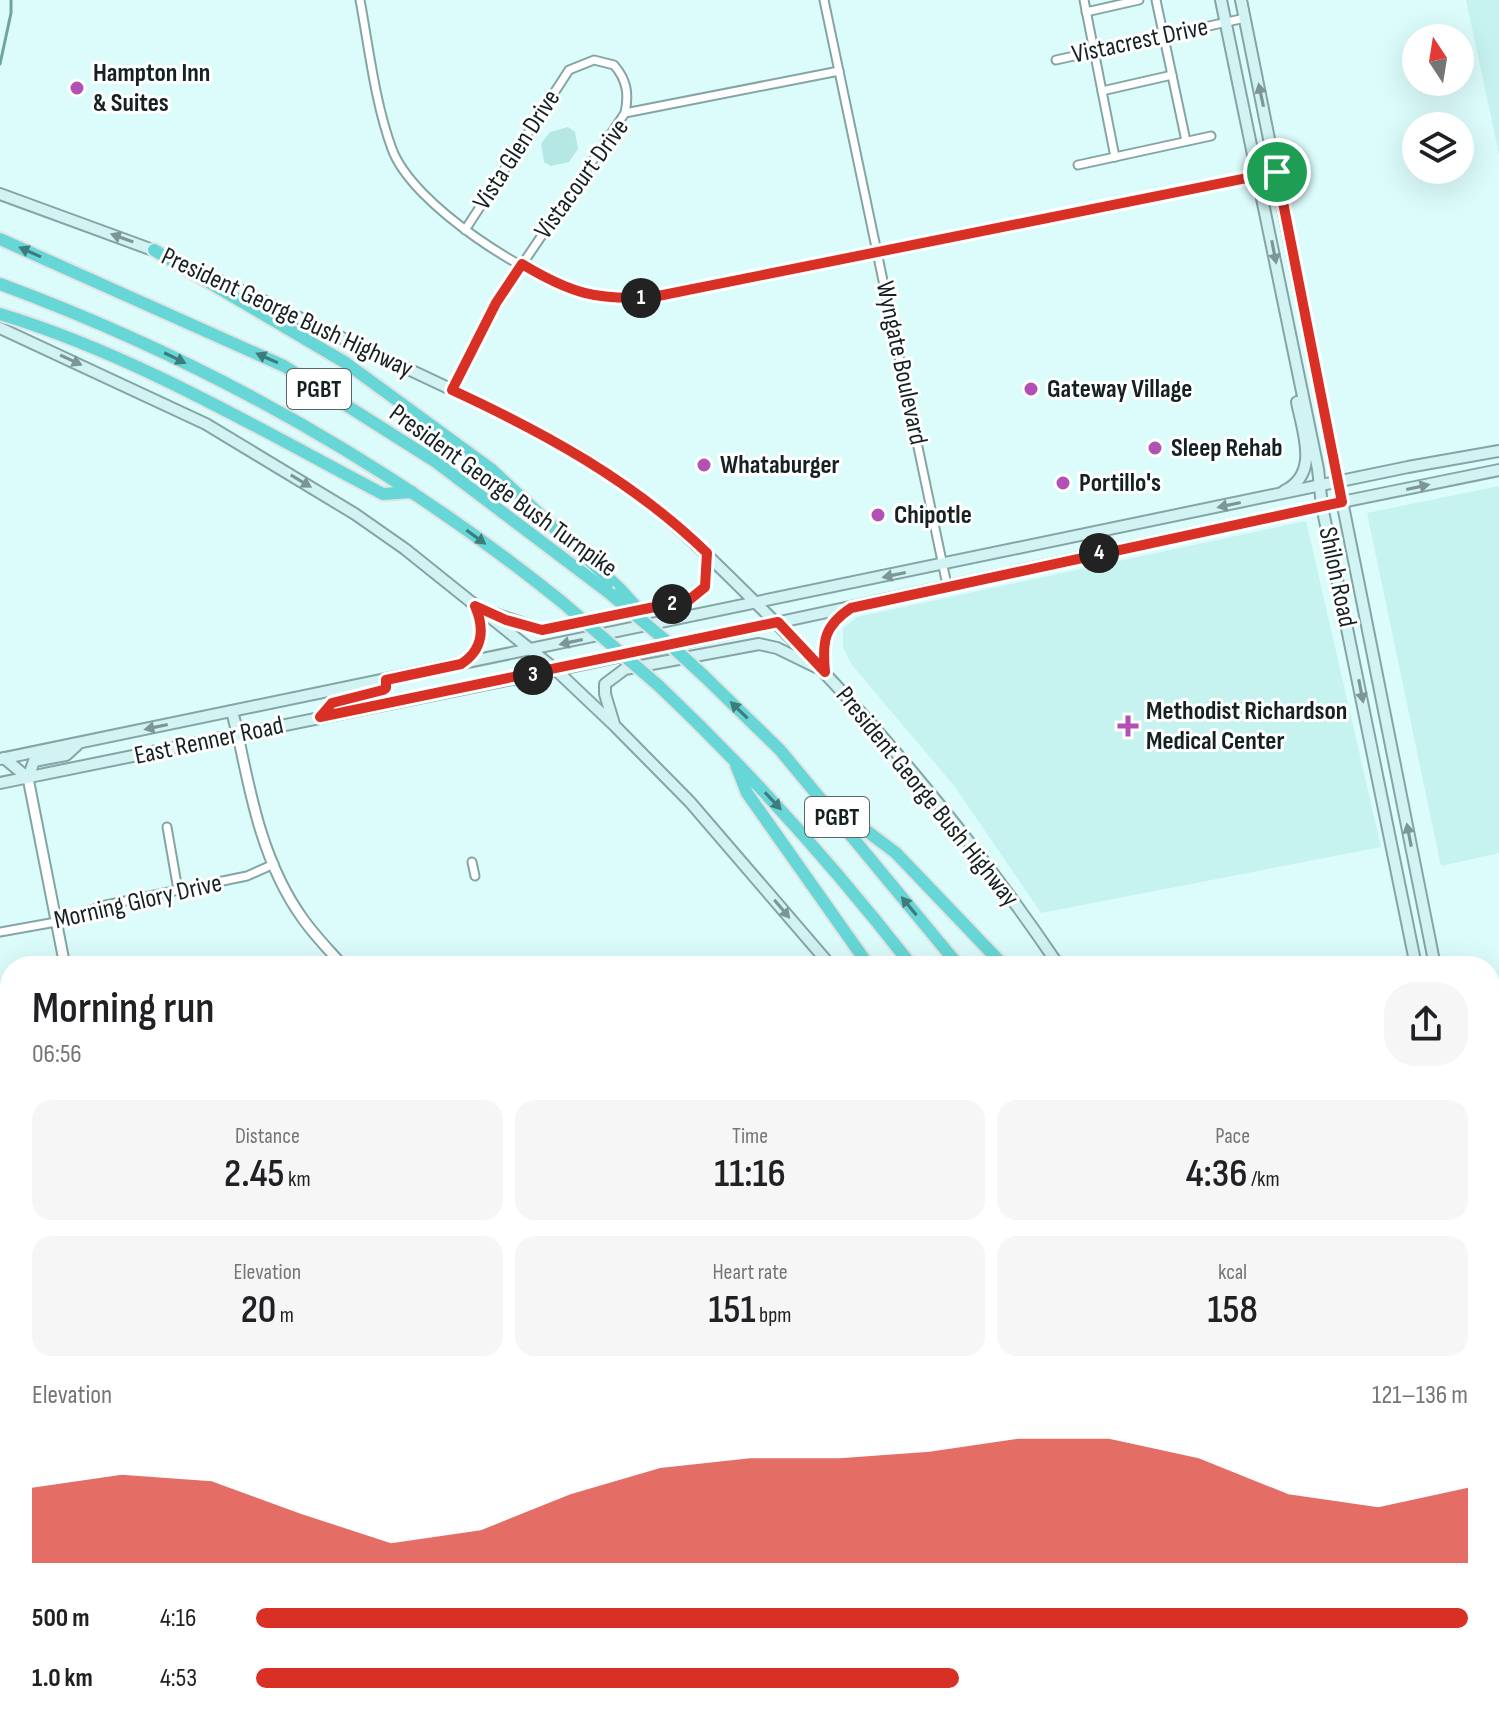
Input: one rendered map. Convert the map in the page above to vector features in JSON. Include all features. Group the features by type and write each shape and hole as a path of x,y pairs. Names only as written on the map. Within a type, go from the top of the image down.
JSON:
{"highway":[{"name":"President George Bush Turnpike","path":"0,239 284,366 436,462 614,591"},
{"path":"154,250 358,372 491,469 614,591"},
{"name":"President George Bush Turnpike","path":"0,284 89,319 205,372 315,432 412,492 491,548 562,602 659,686 733,758 812,843 904,956"},
{"path":"0,314 81,343 159,378 383,494 412,492"},
{"name":"PGBT","path":"614,591 780,750 951,956"},
{"path":"733,758 747,793 862,956"},
{"path":"820,796 896,853 994,956"}],"main road":[{"name":"Shiloh Road","path":"1221,0 1414,956"},
{"name":"Shiloh Road","path":"1241,0 1433,956"},
{"name":"President George Bush Highway","path":"0,194 154,250 532,427 596,465 643,498 707,553 825,672 944,812 1052,956"},
{"path":"1289,328 1308,324"},
{"path":"0,328 206,424 355,514 405,549 556,670 615,726 690,802 822,956"},
{"path":"1278,494 1291,488 1308,461 1294,384 1298,373"},
{"name":"East Renner Road","path":"2,759 1278,494 1499,451"},
{"name":"East Renner Road","path":"0,783 556,670 1499,470"},
{"path":"1160,540 1162,530 1171,517"},
{"path":"1096,554 1112,541 1113,529"},
{"path":"475,606 506,620 542,630 689,600 705,587 707,553"},
{"path":"461,664 471,658 479,646 481,619 475,606"},
{"path":"825,672 823,651 829,626 851,608"},
{"path":"1352,643 1370,639"},
{"path":"615,726 605,684 625,669 759,644 777,648 825,672"},
{"path":"320,717 332,703 383,690 386,680"},
{"path":"232,711 238,735"},
{"path":"2,759 28,778 34,761 66,755 80,743"},
{"path":"1397,869 1416,870"}],"street":[{"path":"360,0 392,151 406,174 426,197 465,230 552,282 589,296 619,300 653,297 1277,172"},
{"name":"Wyngate Boulevard","path":"824,0 947,585"},
{"path":"1084,0 1115,157"},
{"path":"1086,12 1139,0"},
{"path":"1156,0 1186,141"},
{"name":"Vistacrest Drive","path":"1056,60 1245,18"},
{"name":"Vista Glen Drive","path":"465,230 569,70 594,60 614,65 626,84 628,98 625,113"},
{"name":"Vistacourt Drive","path":"452,390 490,314 625,113 839,71"},
{"path":"1102,91 1172,75"},
{"path":"1078,165 1211,136"},
{"path":"238,735 255,818 274,864 302,918 334,956"},
{"path":"28,778 63,956"},
{"path":"167,827 178,890"},
{"path":"472,862 475,876"},
{"name":"Morning Glory Drive","path":"0,932 56,922 106,905 247,876 274,864"}],"shaded area":[{"path":"1466,0 1499,0 1499,154 1474,37 1474,24 1471,24"},
{"path":"568,127 575,132 578,149 569,162 551,166 544,162 541,144 550,132"},
{"path":"1499,486 1499,853 1441,866 1367,513"},
{"name":"Methodist Richardson Medical Center","path":"1306,521 1381,847 1041,913 955,787 852,665 843,648 843,629 857,617"}],"waterway":[{"path":"0,64 11,0"}],"place":[{"name":"Hampton Inn & Suites","path":"77,88"},
{"name":"Gateway Village","path":"1031,389"},
{"name":"Sleep Rehab","path":"1155,448"},
{"name":"Whataburger","path":"704,465"},
{"name":"Portillo's","path":"1063,483"},
{"name":"Chipotle","path":"878,515"},
{"name":"Methodist Richardson Medical Center","path":"1128,726"}],"route":[{"path":"1277,172 1342,502 851,608 829,626 823,651 825,672 778,622 320,717 332,703 383,690 386,680 461,664 471,658 479,646 482,632 481,619 475,606 506,620 542,630 689,600 705,587 707,553 643,498 596,465 532,427 452,390 478,335 522,264 552,282 589,296 619,300 653,297 1277,172"}]}
